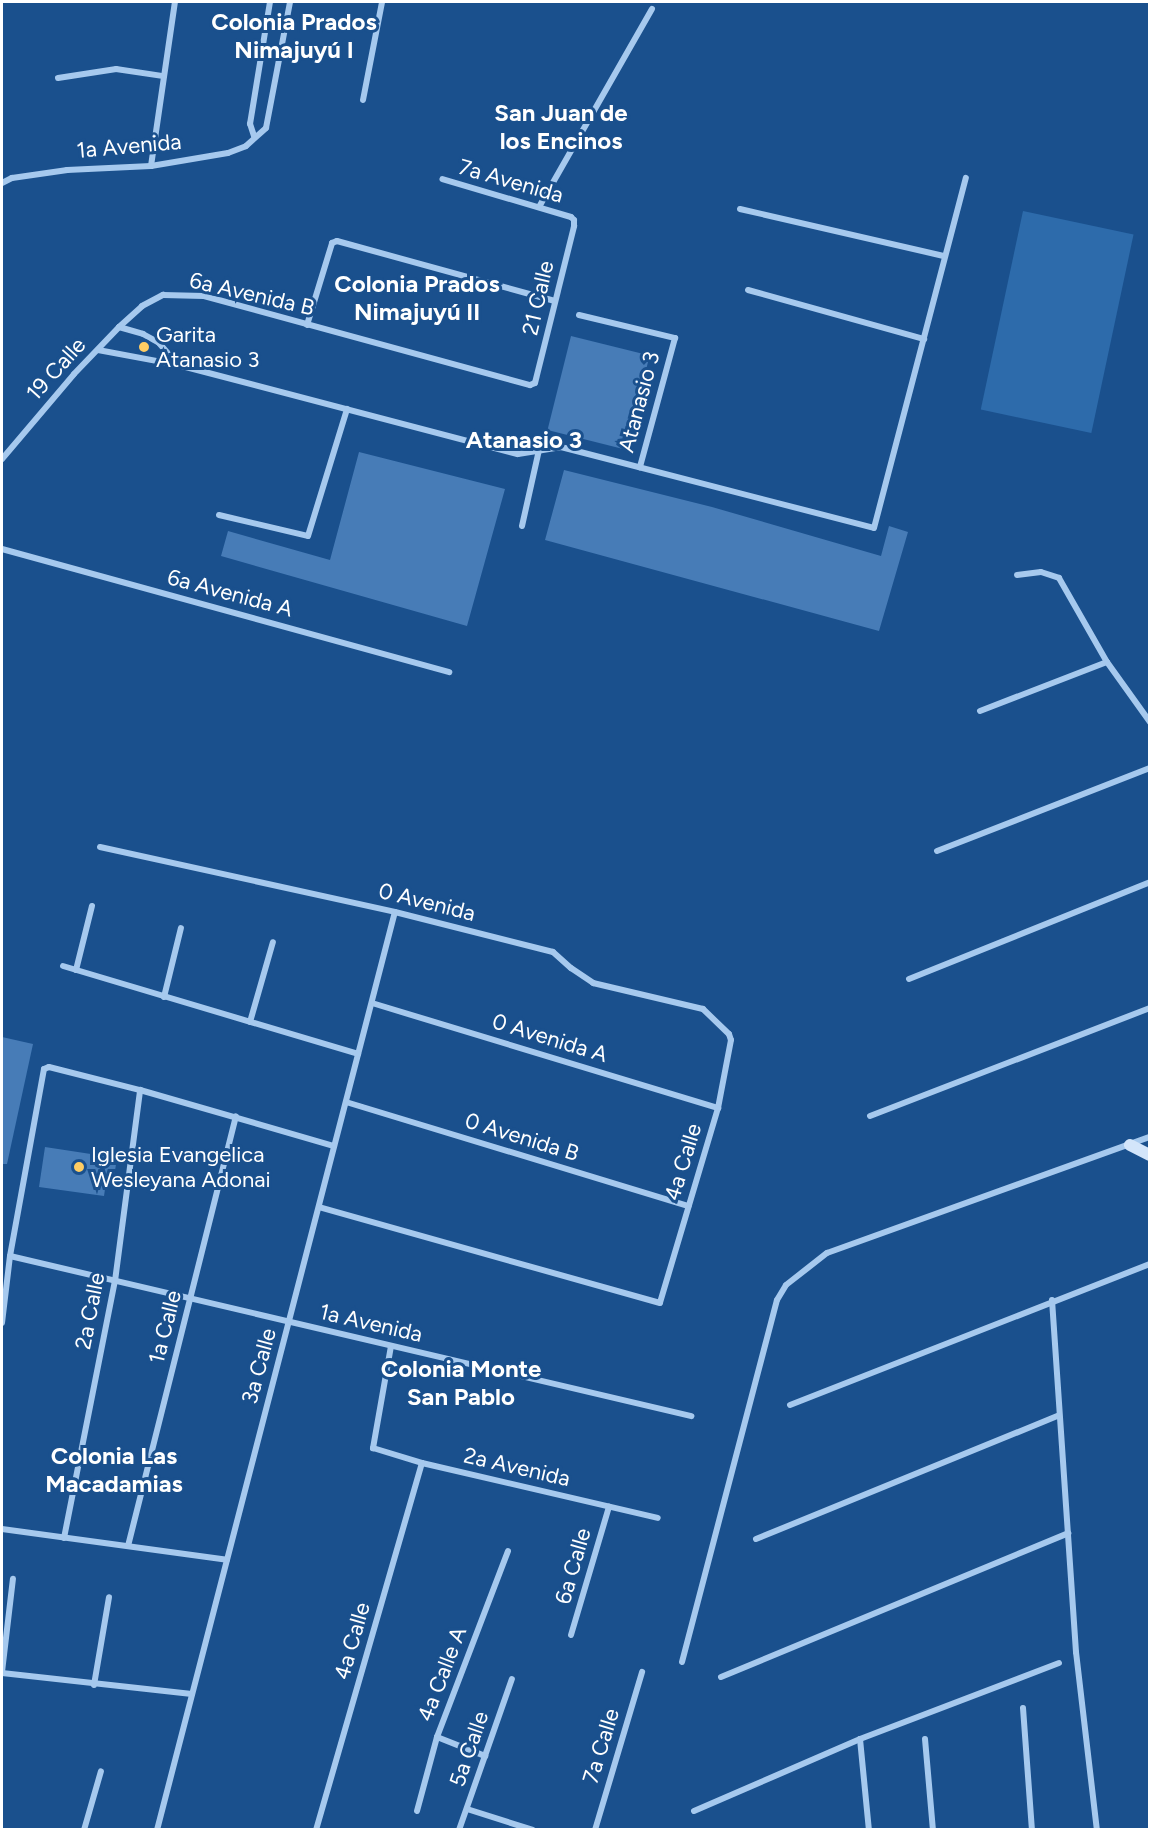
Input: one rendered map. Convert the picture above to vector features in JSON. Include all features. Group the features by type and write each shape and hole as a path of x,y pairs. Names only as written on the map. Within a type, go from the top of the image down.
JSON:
{"main road":[{"path":"1130,1145 1149,1155"}],"street":[{"path":"151,166 162,76 176,2"},
{"path":"270,2 250,124 254,136 266,128 290,2"},
{"path":"363,100 382,2"},
{"path":"538,207 652,9"},
{"path":"58,78 116,69 162,76"},
{"name":"1a Avenida","path":"2,183 12,178 67,170 151,166 228,153 246,146 254,136"},
{"path":"98,350 178,365 518,454 561,447 874,528 966,178"},
{"name":"7a Avenida","path":"442,179 571,217"},
{"path":"740,210 944,256"},
{"name":"21 Calle","path":"530,386 539,377 574,226 571,217"},
{"path":"307,325 332,243 337,241 555,301"},
{"path":"748,290 924,339"},
{"name":"6a Avenida B","path":"142,306 163,295 204,296 530,386"},
{"name":"19 Calle","path":"2,459 119,327 142,306"},
{"name":"Atanasio 3","path":"579,315 675,338 640,467"},
{"path":"119,327 143,334 159,343 178,365"},
{"path":"219,515 308,536 347,409"},
{"path":"522,526 539,450"},
{"name":"6a Avenida A","path":"2,549 449,672"},
{"path":"1017,575 1041,572 1059,578 1107,662 1149,722"},
{"path":"980,711 1107,662"},
{"path":"937,851 1149,768"},
{"name":"0 Avenida","path":"100,847 395,912 553,952 593,983 703,1010 726,1030"},
{"path":"909,979 1149,882"},
{"path":"76,970 92,906"},
{"name":"3a Calle","path":"157,1830 395,912"},
{"path":"164,997 181,928"},
{"path":"250,1022 273,942"},
{"path":"63,966 358,1054"},
{"name":"0 Avenida A","path":"372,1003 718,1108"},
{"path":"870,1116 1149,1008"},
{"name":"4a Calle","path":"318,1207 660,1302 718,1108 731,1040 726,1030"},
{"path":"2,1323 10,1256 41,1072 49,1067 236,1116 334,1146"},
{"name":"2a Calle","path":"64,1538 115,1281 140,1090"},
{"name":"0 Avenida B","path":"346,1102 689,1206"},
{"name":"1a Calle","path":"128,1546 236,1116"},
{"path":"682,1662 777,1300 786,1286 827,1253 1149,1137"},
{"path":"10,1256 289,1322"},
{"path":"790,1405 1052,1300 1149,1264"},
{"path":"1052,1300 1058,1416 1076,1652 1097,1830"},
{"name":"1a Avenida","path":"289,1322 691,1416"},
{"name":"2a Avenida","path":"391,1346 372,1444 376,1449 422,1463 658,1518"},
{"path":"756,1539 1058,1416"},
{"name":"4a Calle","path":"316,1830 422,1463"},
{"name":"6a Calle","path":"571,1635 609,1507"},
{"path":"2,1529 227,1560"},
{"path":"721,1677 1068,1533"},
{"name":"4a Calle A","path":"417,1811 437,1737 508,1551"},
{"path":"14,1579 2,1672 94,1685 192,1694"},
{"path":"94,1685 110,1597"},
{"path":"694,1811 861,1738 1059,1664"},
{"name":"7a Calle","path":"595,1830 642,1672"},
{"name":"5a Calle","path":"459,1830 512,1679"},
{"path":"1023,1708 1032,1830"},
{"path":"437,1737 484,1755"},
{"path":"861,1738 869,1830"},
{"path":"925,1739 933,1830"},
{"path":"84,1830 101,1771"},
{"path":"467,1809 533,1830"}],"shaded area":[{"path":"1023,211 1134,234 1091,433 981,410"}],"building":[{"path":"571,336 650,356 626,450 548,430"},
{"path":"359,452 505,489 467,626 221,556 228,531 330,560"},
{"path":"564,470 712,507 881,556 889,526 908,532 879,631 545,540"},
{"path":"2,1037 33,1044 7,1164 2,1164"},
{"name":"Iglesia Evangelica Wesleyana Adonai","path":"45,1147 117,1158 114,1177 107,1176 104,1196 39,1187"}],"place":[{"name":"Garita Atanasio 3","path":"144,347"},
{"name":"Iglesia Evangelica Wesleyana Adonai","path":"79,1167"}],"district":[{"name":"Colonia Prados Nimajuyú I","path":"294,36"},
{"name":"San Juan de los Encinos","path":"561,127"},
{"name":"Colonia Prados Nimajuyú II","path":"417,298"},
{"name":"Atanasio 3","path":"524,440"},
{"name":"Colonia Monte San Pablo","path":"461,1383"},
{"name":"Colonia Las Macadamias","path":"114,1470"}]}
